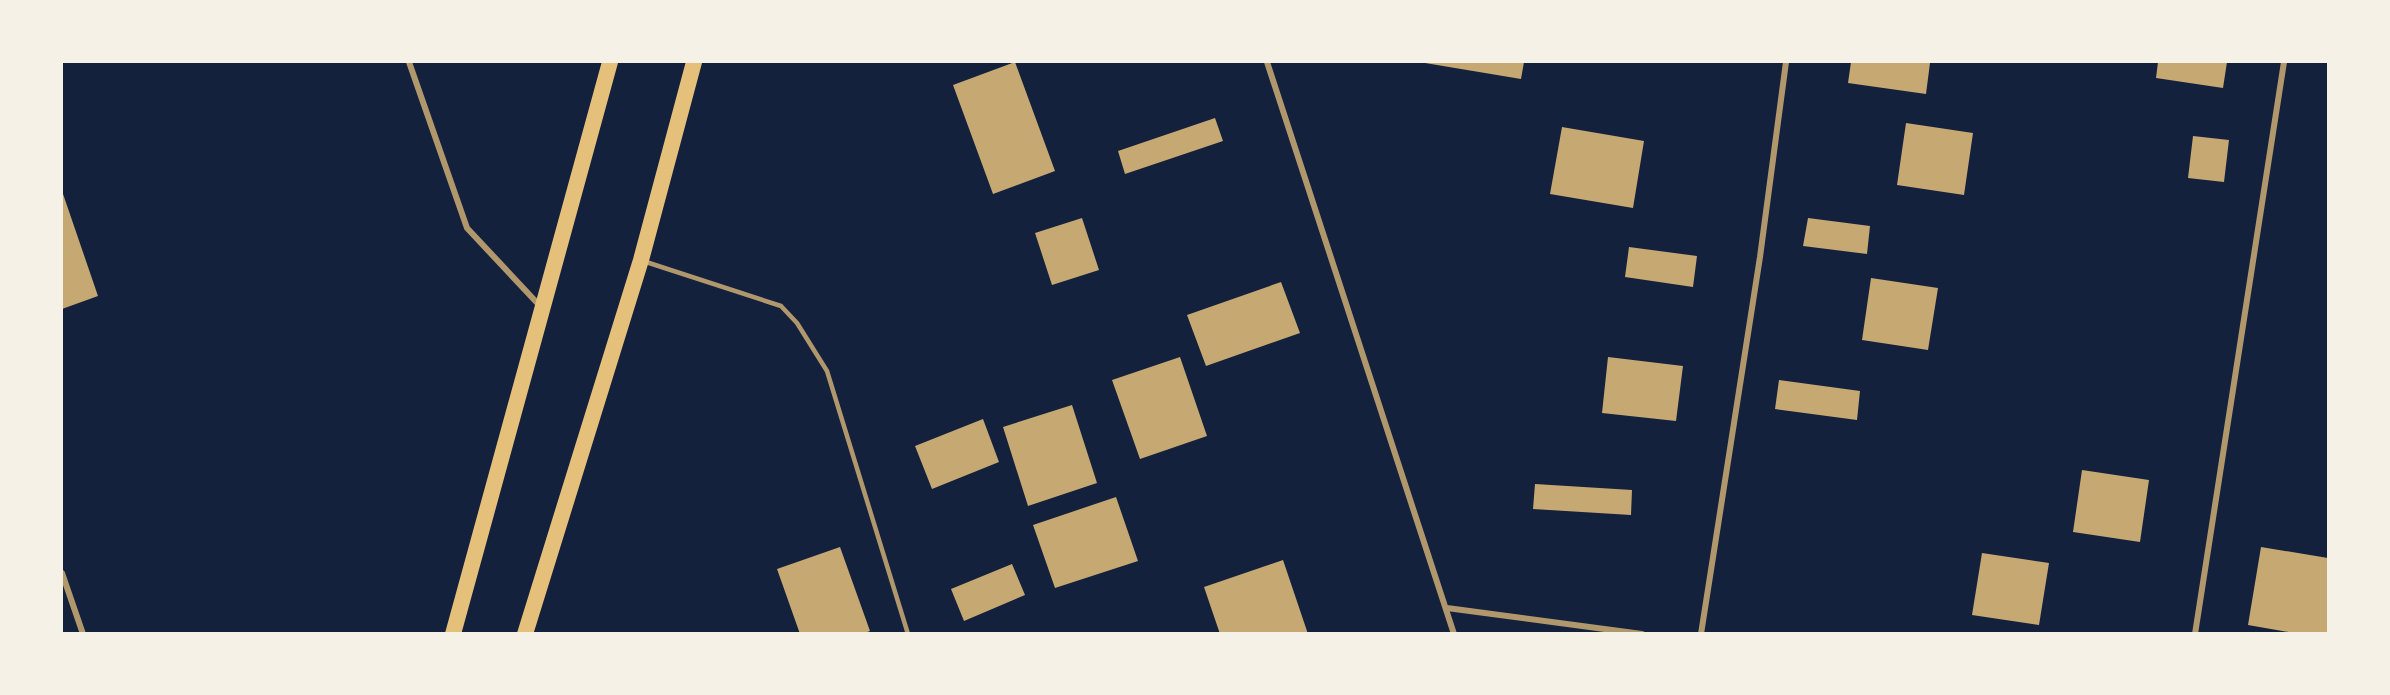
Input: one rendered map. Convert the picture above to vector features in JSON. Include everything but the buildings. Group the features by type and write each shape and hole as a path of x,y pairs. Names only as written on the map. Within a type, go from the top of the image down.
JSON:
{"highway":[{"path":"453,633 610,62"},
{"path":"525,633 641,260 694,62"}],"street":[{"path":"410,62 467,228 542,308"},
{"path":"1267,62 1454,633"},
{"path":"1701,633 1760,257 1786,62"},
{"path":"2195,633 2284,62"},
{"path":"62,573 83,633"},
{"path":"1447,608 1642,633"}],"lane":[{"path":"641,260 781,306 797,323 827,371 908,633"}]}
